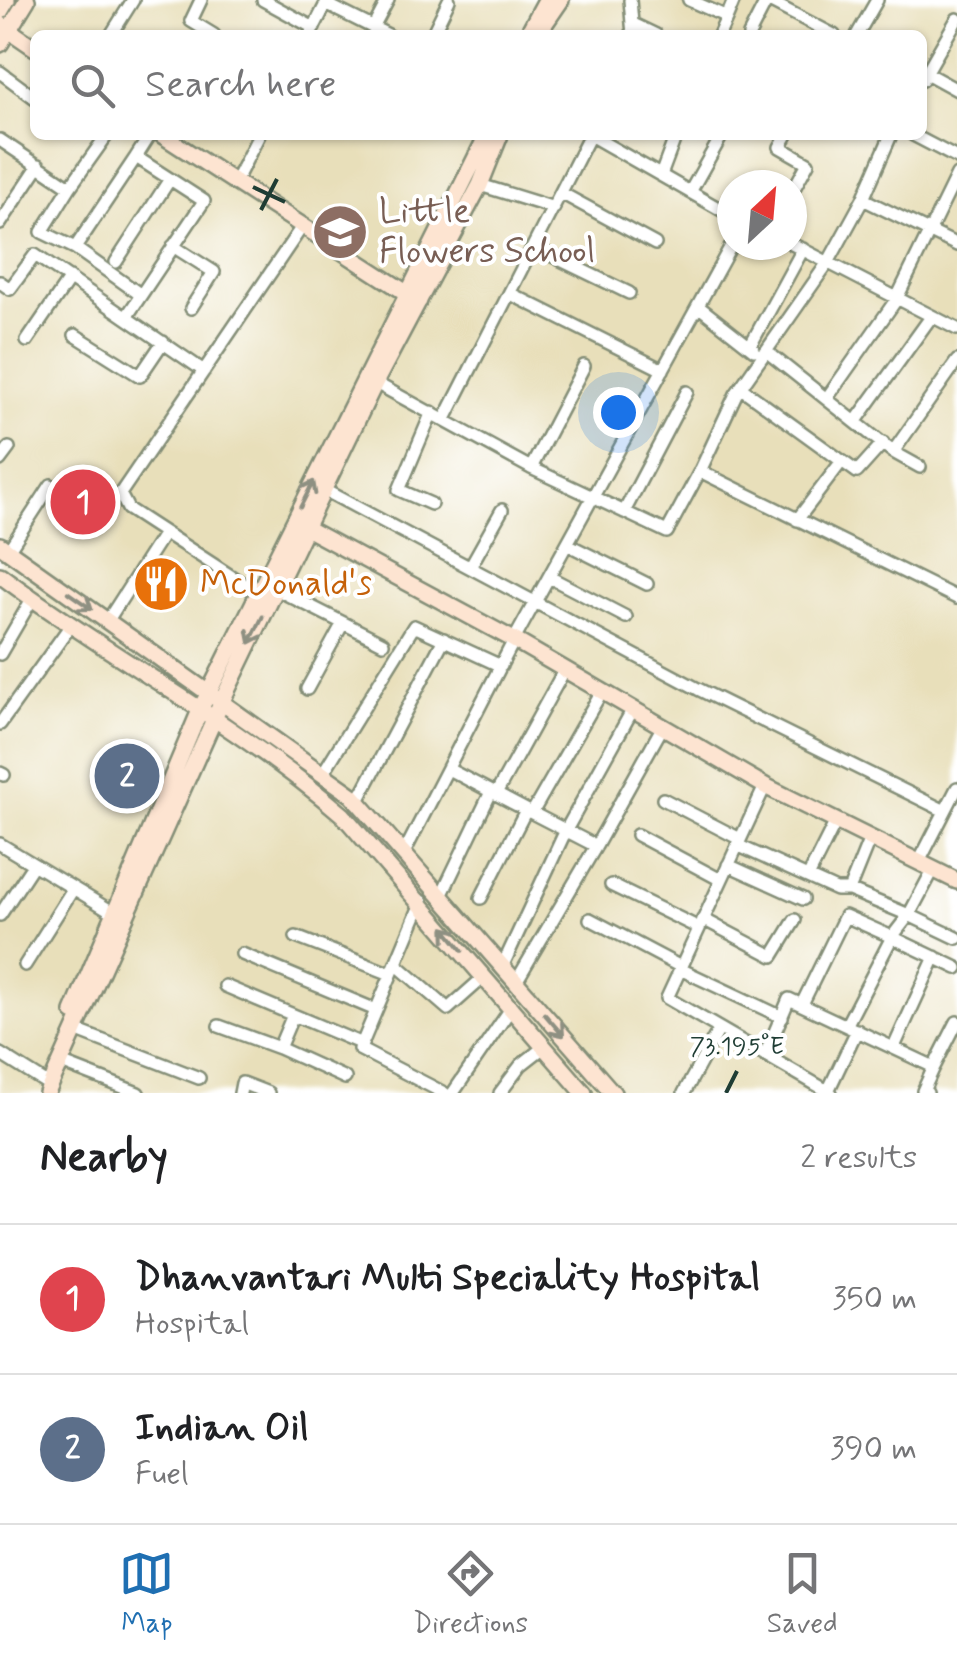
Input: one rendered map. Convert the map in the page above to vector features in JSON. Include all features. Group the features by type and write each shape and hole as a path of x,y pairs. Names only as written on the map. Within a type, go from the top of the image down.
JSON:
{"street":[{"path":"0,12 7,0"},
{"path":"27,0 3,33 30,46"},
{"path":"114,30 133,0"},
{"path":"201,0 191,21 206,30"},
{"path":"264,0 310,30"},
{"path":"374,28 388,0"},
{"path":"434,30 449,0"},
{"path":"530,30 546,0"},
{"path":"541,30 561,0"},
{"path":"630,0 633,30"},
{"path":"689,0 727,17"},
{"path":"721,30 734,0"},
{"path":"752,30 768,0 825,30"},
{"path":"860,30 877,0"},
{"path":"313,30 327,2 378,30"},
{"path":"927,71 957,19"},
{"path":"0,72 30,94"},
{"path":"927,77 957,90"},
{"path":"103,140 42,232 75,248 141,295"},
{"path":"75,248 147,140"},
{"path":"169,140 300,228 415,298"},
{"path":"185,151 191,140"},
{"path":"234,184 256,140"},
{"path":"415,298 485,140"},
{"path":"44,1088 61,1063 257,593 370,380 480,185 498,140"},
{"path":"446,419 588,140"},
{"path":"609,140 717,207"},
{"path":"661,175 674,140"},
{"path":"690,192 719,140"},
{"path":"784,140 780,147 808,163 804,170"},
{"path":"370,380 531,468 667,532 741,388 829,261 889,140"},
{"path":"923,140 957,158"},
{"path":"0,157 4,143 70,187"},
{"path":"126,316 204,201 136,156"},
{"path":"0,224 39,166"},
{"path":"827,398 896,300 957,175"},
{"path":"116,262 170,179"},
{"path":"480,185 554,208"},
{"path":"561,194 655,244"},
{"path":"862,199 957,245"},
{"path":"257,593 122,504 120,494 300,228"},
{"path":"173,246 214,272 191,308"},
{"path":"534,247 629,293"},
{"path":"807,250 957,329"},
{"path":"0,282 10,289 35,256 204,371"},
{"path":"404,853 514,640 723,260"},
{"path":"750,346 791,260"},
{"path":"27,341 70,278"},
{"path":"512,294 663,370"},
{"path":"698,306 827,398 888,448 920,467"},
{"path":"856,421 931,318"},
{"path":"75,334 140,376 163,342"},
{"path":"741,388 857,472 888,448 957,362"},
{"path":"531,468 584,366"},
{"path":"216,695 326,491 370,380"},
{"path":"624,512 687,392"},
{"path":"432,412 399,490 432,504"},
{"path":"0,460 9,448"},
{"path":"797,520 842,461"},
{"path":"700,471 957,598"},
{"path":"50,485 4,548 216,695 358,801 613,1093"},
{"path":"326,491 946,811"},
{"path":"470,567 502,510"},
{"path":"306,528 514,640 764,786 957,882"},
{"path":"108,620 164,533"},
{"path":"567,544 647,584"},
{"path":"0,575 301,778 343,815 422,901 584,1093"},
{"path":"549,577 626,617"},
{"path":"276,589 383,643"},
{"path":"1,649 32,599"},
{"path":"307,689 343,623"},
{"path":"0,724 72,625"},
{"path":"323,774 411,628 422,626 501,666"},
{"path":"358,801 444,639"},
{"path":"442,894 494,793 565,670"},
{"path":"481,898 602,691"},
{"path":"502,965 566,830 633,709"},
{"path":"516,982 663,726"},
{"path":"448,769 596,846"},
{"path":"764,786 667,998 830,1092 852,1027 892,937 908,915 957,788"},
{"path":"663,798 808,877 836,890 849,890 957,938"},
{"path":"808,877 836,821"},
{"path":"638,835 721,880"},
{"path":"849,890 870,838"},
{"path":"0,844 121,917"},
{"path":"0,914 32,864"},
{"path":"728,865 802,899"},
{"path":"611,884 773,956 794,920"},
{"path":"25,966 73,889"},
{"path":"422,901 359,1049 444,1093"},
{"path":"802,1004 845,916 957,968"},
{"path":"44,1088 121,917"},
{"path":"590,919 782,1017"},
{"path":"296,937 393,969 448,1009 484,977"},
{"path":"242,954 376,1010"},
{"path":"894,1047 935,958"},
{"path":"225,986 362,1044"},
{"path":"765,1054 789,999 934,1067"},
{"path":"452,1093 512,1007"},
{"path":"279,1048 293,1015"},
{"path":"927,1093 923,1091 957,1022"},
{"path":"219,1026 345,1078"},
{"path":"684,1093 719,1029"},
{"path":"75,1030 199,1078"},
{"path":"500,1093 520,1065 544,1047"},
{"path":"0,1054 44,1088"},
{"path":"61,1063 138,1093"},
{"path":"240,1093 242,1083 268,1093"}],"place":[{"name":"Little Flowers School","path":"340,232"},
{"name":"Dhanvantari Multi Speciality Hospital","path":"83,502"},
{"name":"McDonald's","path":"161,584"},
{"name":"Indian Oil","path":"127,776"}]}
